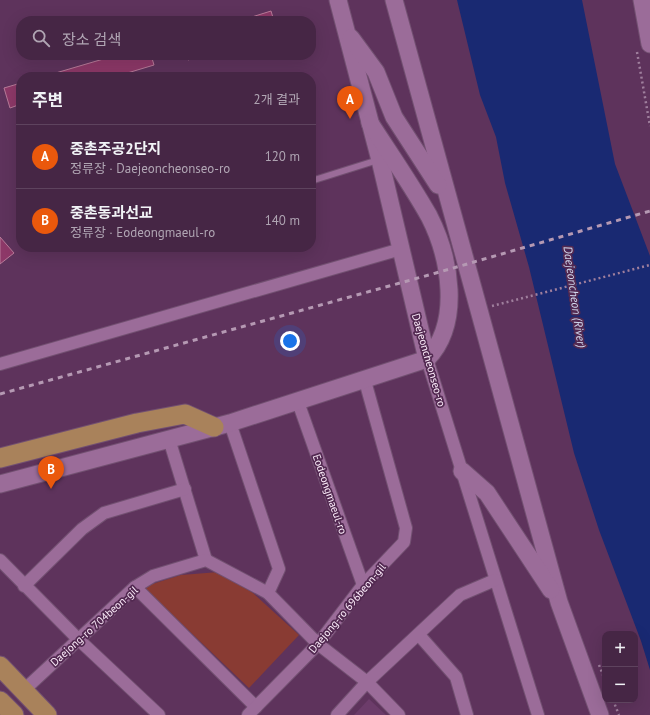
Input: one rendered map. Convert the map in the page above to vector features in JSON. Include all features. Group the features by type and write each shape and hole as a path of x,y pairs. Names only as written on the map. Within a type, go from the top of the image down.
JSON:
{"main road":[{"name":"Daejeoncheonseo-ro","path":"338,0 380,160 427,359"},
{"path":"394,0 559,602 600,715"},
{"path":"642,0 643,45"},
{"path":"345,29 376,72 394,117 449,202"},
{"path":"0,484 222,425 298,402 365,381 427,359 437,350 444,334 449,311 449,281 440,246 429,217 370,123"},
{"path":"0,458 137,423 185,414 222,425"},
{"path":"462,471 474,479 487,493 559,602"},
{"path":"0,666 47,715"},
{"path":"0,680 35,715"},
{"path":"0,701 14,715"},
{"path":"0,705 11,715"}],"street":[{"path":"0,364 400,249"},
{"name":"Daejeoncheonseo-ro","path":"427,359 494,580 538,715"},
{"name":"Daejong-ro 696beon-gil","path":"135,587 252,711 318,644 363,585 404,542 406,528 365,381"},
{"name":"Eodeongmaeul-ro","path":"298,402 363,585"},
{"path":"222,425 279,569 268,594"},
{"path":"169,438 206,560 268,594 318,644 367,682 399,715"},
{"path":"24,586 82,529 104,513 184,489"},
{"path":"0,560 78,639 159,715"},
{"name":"Daejong-ro 704beon-gil","path":"24,690 135,587 153,576 206,560"},
{"path":"337,715 367,682 419,635 460,595 494,580"},
{"path":"419,635 456,677 466,715"}],"lane":[{"path":"316,179 380,160"}],"path":[{"path":"643,45 650,126"},
{"path":"487,307 650,265"},
{"path":"614,703 619,715"}],"shaded area":[{"path":"219,572 253,593 299,635 249,688 143,587 181,575"},
{"path":"369,699 386,715 354,715"}],"water":[{"name":"Daejeoncheon (River)","path":"457,0 582,0 615,164 650,256 650,670 638,631 599,530 574,453 529,267 505,183 496,137 480,95"}],"building":[{"path":"271,11 272,16 255,16"},
{"path":"100,60 152,60 154,65 131,72 59,72"},
{"path":"16,84 16,106 10,108 4,88"},
{"path":"0,237 14,253 0,264"}],"railway":[{"path":"0,394 436,273 650,211"}],"place":[{"name":"중촌주공2단지","path":"350,119"},
{"name":"중촌동과선교","path":"51,489"}]}
